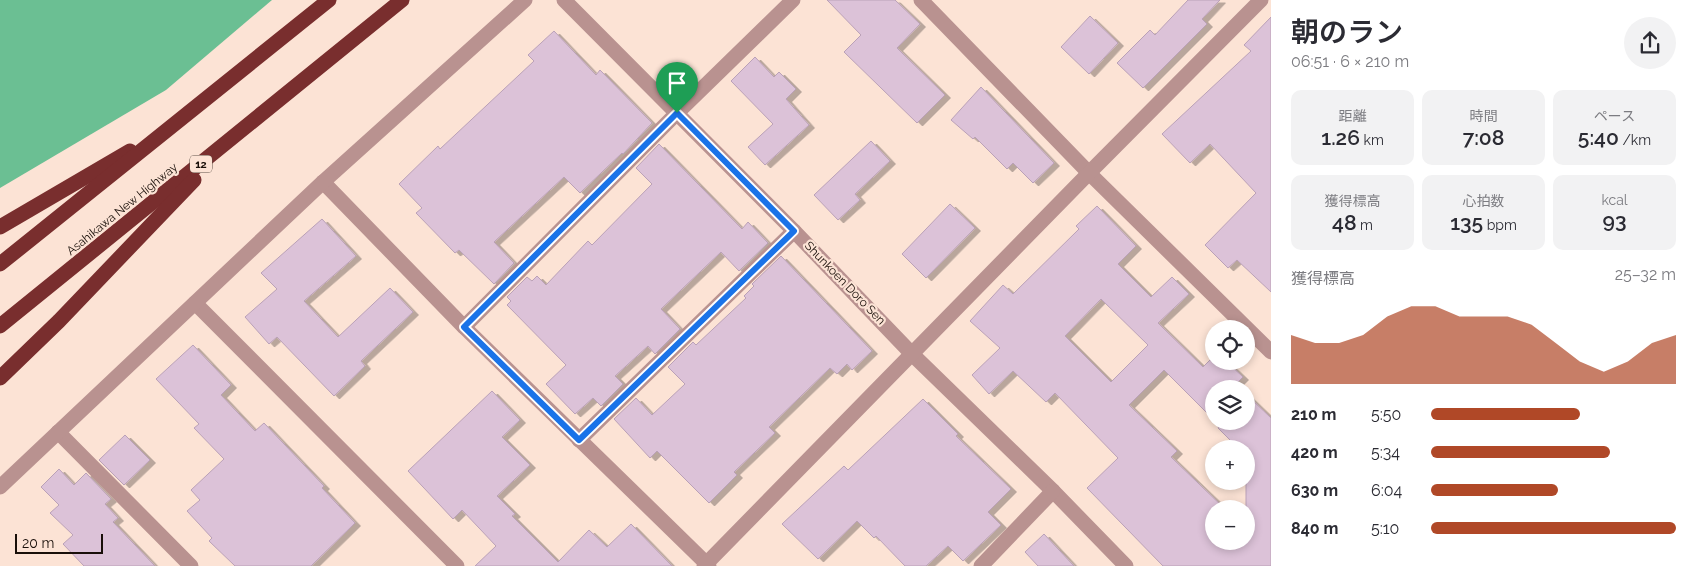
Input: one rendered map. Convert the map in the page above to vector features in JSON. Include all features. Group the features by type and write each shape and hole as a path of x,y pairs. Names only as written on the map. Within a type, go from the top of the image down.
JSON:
{"highway":[{"path":"0,264 328,0"},
{"name":"Asahikawa New Highway","path":"0,326 402,0"},
{"path":"0,227 177,123"},
{"name":"12","path":"0,378 59,321 238,134"}],"street":[{"path":"0,487 323,182 525,0"},
{"name":"Shunkoen Doro Sen","path":"564,0 794,231 912,354 1053,491 1126,566"},
{"path":"464,327 677,113 793,0"},
{"path":"921,0 1089,173 1271,352"},
{"path":"323,182 464,327 707,565 1089,173 1261,0"},
{"path":"579,440 794,231"},
{"path":"195,303 457,566"},
{"path":"58,432 190,566"},
{"path":"981,566 1053,491"}],"green space":[{"path":"0,0 272,0 166,90 0,188"}],"building":[{"path":"827,0 895,0 920,24 897,48 945,95 917,123 844,52 861,35"},
{"path":"1188,0 1220,0 1202,19 1207,24 1143,88 1117,63 1150,30 1155,35"},
{"path":"1090,16 1118,43 1089,74 1061,47"},
{"path":"1271,17 1271,292 1237,260 1228,268 1205,245 1256,193 1210,144 1190,163 1162,134 1251,51 1244,45"},
{"path":"554,31 596,75 600,70 652,123 623,154 580,193 564,177 494,242 514,263 494,284 459,250 455,253 416,213 422,208 399,184 438,146 440,149 534,61 528,55"},
{"path":"755,57 774,77 779,72 796,89 786,99 809,125 765,165 748,147 773,124 731,81"},
{"path":"981,87 1054,163 1033,183 1013,163 1007,169 975,137 973,139 951,120"},
{"path":"871,141 890,161 855,194 860,200 838,220 814,195"},
{"path":"659,144 742,229 748,222 768,243 739,271 721,252 661,309 680,329 655,354 648,346 615,376 623,384 601,406 593,398 575,414 546,384 566,365 507,305 511,301 507,297 527,277 532,281 537,276 546,285 588,241 592,245 652,184 636,168"},
{"path":"950,204 975,228 926,278 902,254"},
{"path":"1097,206 1136,246 1118,264 1151,297 1172,277 1189,294 1158,323 1203,367 1205,365 1205,370 1236,370 1243,377 1240,380 1205,380 1205,411 1164,370 1129,405 1177,451 1171,457 1216,500 1205,500 1205,550 1255,550 1255,500 1246,500 1246,490 1255,490 1255,440 1230,440 1220,430 1255,430 1255,403 1271,418 1271,566 1163,566 1087,488 1118,458 1055,393 1046,402 1013,371 989,394 972,375 1000,348 970,321 1003,285 1013,294 1079,229 1076,226","holes":["1101,299 1148,345 1111,382 1065,336"]},
{"path":"322,219 356,256 304,301 338,337 390,288 413,312 361,361 365,366 334,396 277,337 269,344 245,317 277,289 261,273"},
{"path":"781,256 872,351 852,370 847,364 837,374 830,368 769,427 775,433 734,472 737,475 709,503 657,451 650,458 614,419 636,398 652,415 685,384 668,367 693,342 696,345 746,298 744,296 754,286 752,284"},
{"path":"193,345 231,385 221,395 255,431 264,423 324,486 322,488 355,523 311,566 235,566 209,541 212,538 187,511 200,500 191,490 224,459 194,428 199,424 156,379"},
{"path":"492,391 520,420 502,437 530,465 497,496 515,514 512,516 558,562 589,530 607,547 631,524 672,566 475,566 496,546 462,510 453,519 408,471"},
{"path":"923,399 958,434 956,436 1011,489 988,512 1001,525 963,561 948,546 926,566 905,566 876,536 874,538 857,521 818,559 782,524 844,466 848,470"},
{"path":"125,435 150,460 124,485 99,460"},
{"path":"59,469 74,485 86,473 111,499 105,504 118,518 113,522 155,566 84,566 63,544 73,535 50,513 59,505 41,487"},
{"path":"1044,534 1074,566 1038,566 1025,552"}],"route":[{"path":"677,113 794,231 579,440 464,327 677,113"}]}
